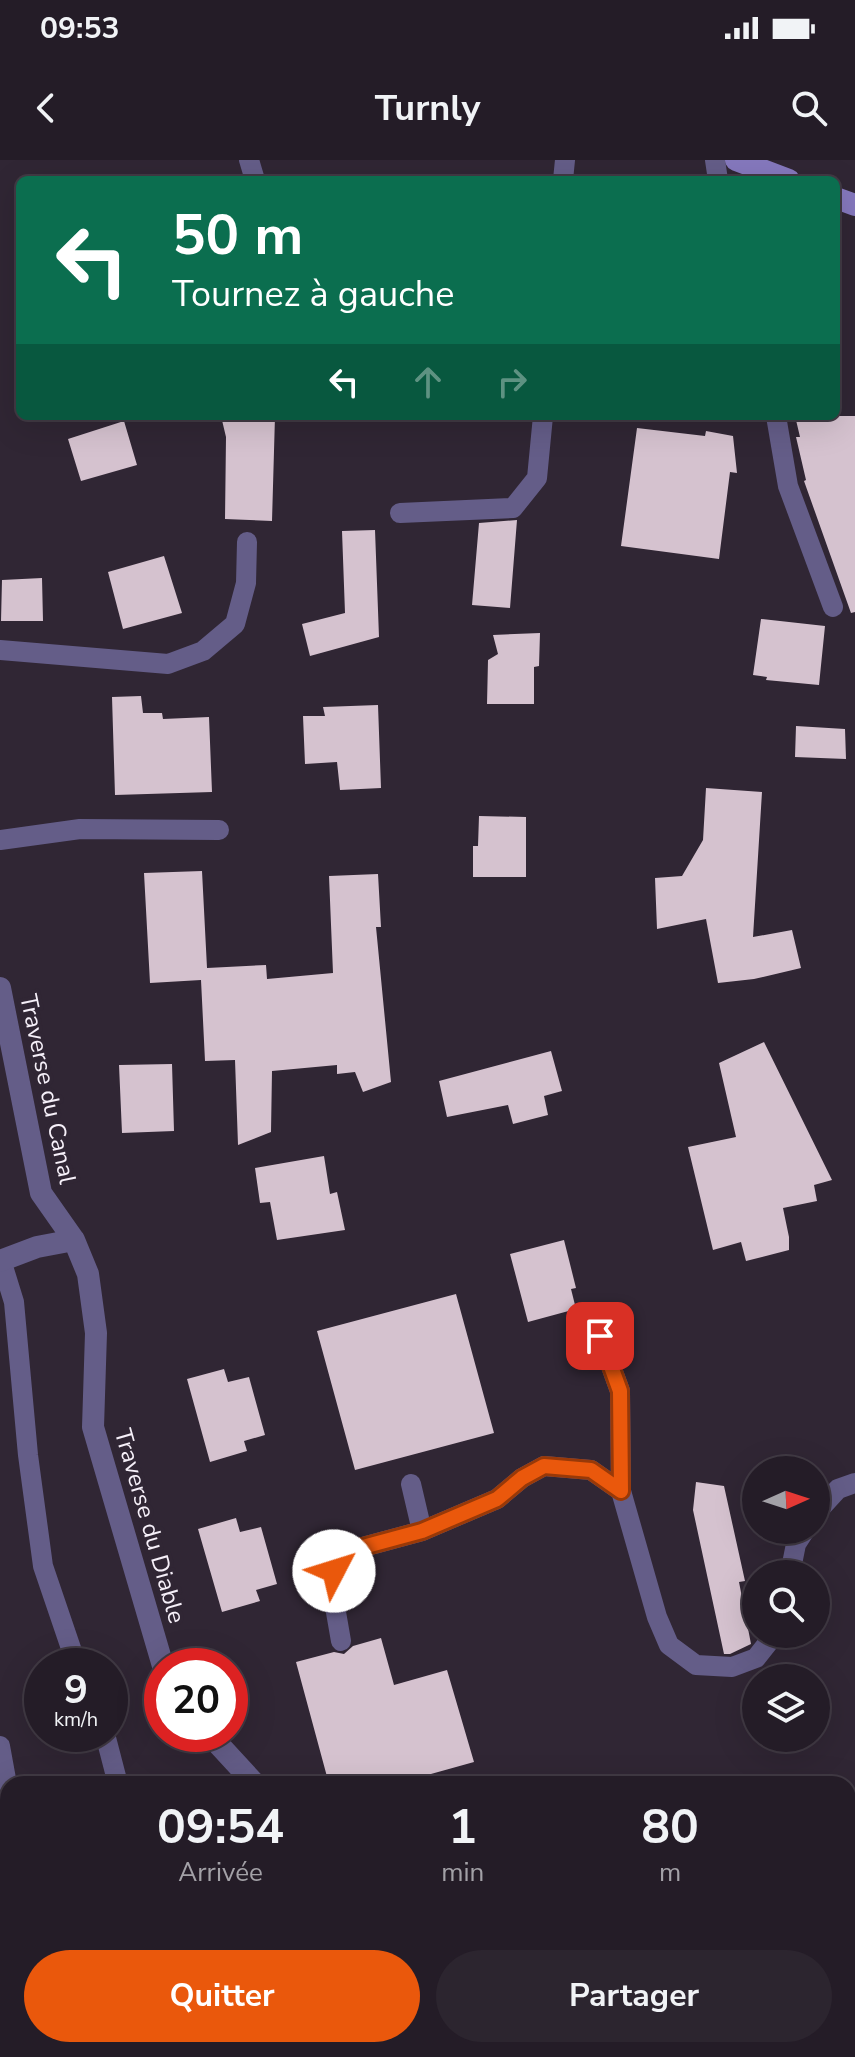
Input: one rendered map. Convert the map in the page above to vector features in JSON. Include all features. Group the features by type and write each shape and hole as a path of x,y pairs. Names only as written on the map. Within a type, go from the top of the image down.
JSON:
{"main road":[{"path":"736,160 778,176"}],"street":[{"name":"Traverse du Canal","path":"0,988 41,1193 74,1240"},
{"path":"0,1260 37,1247 74,1240"},
{"name":"Traverse du Diable","path":"74,1240 88,1274 96,1333 93,1427 158,1648"},
{"path":"226,1752 248,1776"}],"lane":[{"path":"400,513 513,508 537,478 543,420"},
{"path":"777,420 788,486 833,607"},
{"path":"0,650 168,664 203,651 235,624 246,583 247,542"},
{"path":"0,840 80,829 219,830"},
{"path":"0,1260 14,1302 28,1455 43,1566 70,1648"},
{"path":"600,1336 620,1391 621,1491 657,1617 669,1645 696,1665 732,1667 756,1658 764,1648"},
{"path":"341,1641 333,1595 334,1571 348,1551 422,1531 497,1499 522,1478 544,1466 591,1470 621,1491"},
{"path":"830,1498 838,1489 855,1483"},
{"path":"411,1484 422,1531"},
{"path":"0,1746 5,1776"},
{"path":"110,1752 116,1776"}],"building":[{"path":"840,416 855,416 855,612 851,613 804,481 796,437 800,437 796,420 840,420"},
{"path":"222,420 275,420 272,521 225,519 226,437"},
{"path":"124,421 137,465 81,481 68,439"},
{"path":"637,428 705,436 706,431 733,436 737,473 730,472 719,559 621,546"},
{"path":"517,520 510,608 472,605 479,523"},
{"path":"375,530 379,637 310,656 302,624 345,613 342,531"},
{"path":"164,556 182,613 123,629 108,572"},
{"path":"42,578 43,621 1,621 2,580"},
{"path":"761,619 825,626 819,685 766,680 767,677 753,675"},
{"path":"540,633 539,666 534,667 534,704 487,704 488,660 498,654 493,635"},
{"path":"141,696 143,713 162,713 163,719 209,717 212,792 115,795 112,697"},
{"path":"378,705 381,788 340,790 337,762 305,764 303,716 325,716 323,707"},
{"path":"796,726 845,729 846,759 795,757"},
{"path":"706,788 762,792 753,937 792,930 801,968 754,979 718,983 706,919 657,929 655,878 682,876 703,840"},
{"path":"479,816 526,817 526,877 473,877 473,846 478,846"},
{"path":"202,871 207,968 266,965 267,979 333,973 329,876 378,874 381,927 376,927 391,1082 363,1092 355,1072 337,1074 337,1065 272,1071 271,1132 238,1145 235,1060 205,1061 201,980 150,983 144,873"},
{"path":"764,1042 832,1180 814,1185 817,1201 783,1208 789,1250 746,1261 741,1242 713,1250 688,1147 736,1137 719,1063"},
{"path":"551,1051 562,1091 544,1096 548,1115 513,1124 508,1105 447,1117 439,1081"},
{"path":"172,1064 174,1131 122,1133 119,1065"},
{"path":"324,1156 330,1194 337,1192 345,1230 277,1240 270,1202 260,1203 255,1168"},
{"path":"564,1240 576,1288 571,1289 576,1309 528,1322 510,1254"},
{"path":"456,1294 494,1433 355,1470 317,1331"},
{"path":"224,1369 228,1382 249,1377 265,1435 244,1441 247,1451 210,1462 187,1379"},
{"path":"696,1482 724,1486 742,1567 742,1582 739,1582 743,1648 730,1654 724,1654 693,1510"},
{"path":"236,1518 240,1532 261,1527 277,1584 256,1590 260,1601 222,1612 198,1529"},
{"path":"381,1638 394,1685 447,1670 474,1762 424,1776 327,1776 296,1662 334,1652 344,1654 353,1646"}],"route":[{"path":"334,1571 348,1551 422,1531 497,1499 522,1478 544,1466 591,1470 621,1491 620,1391 600,1336"}]}
